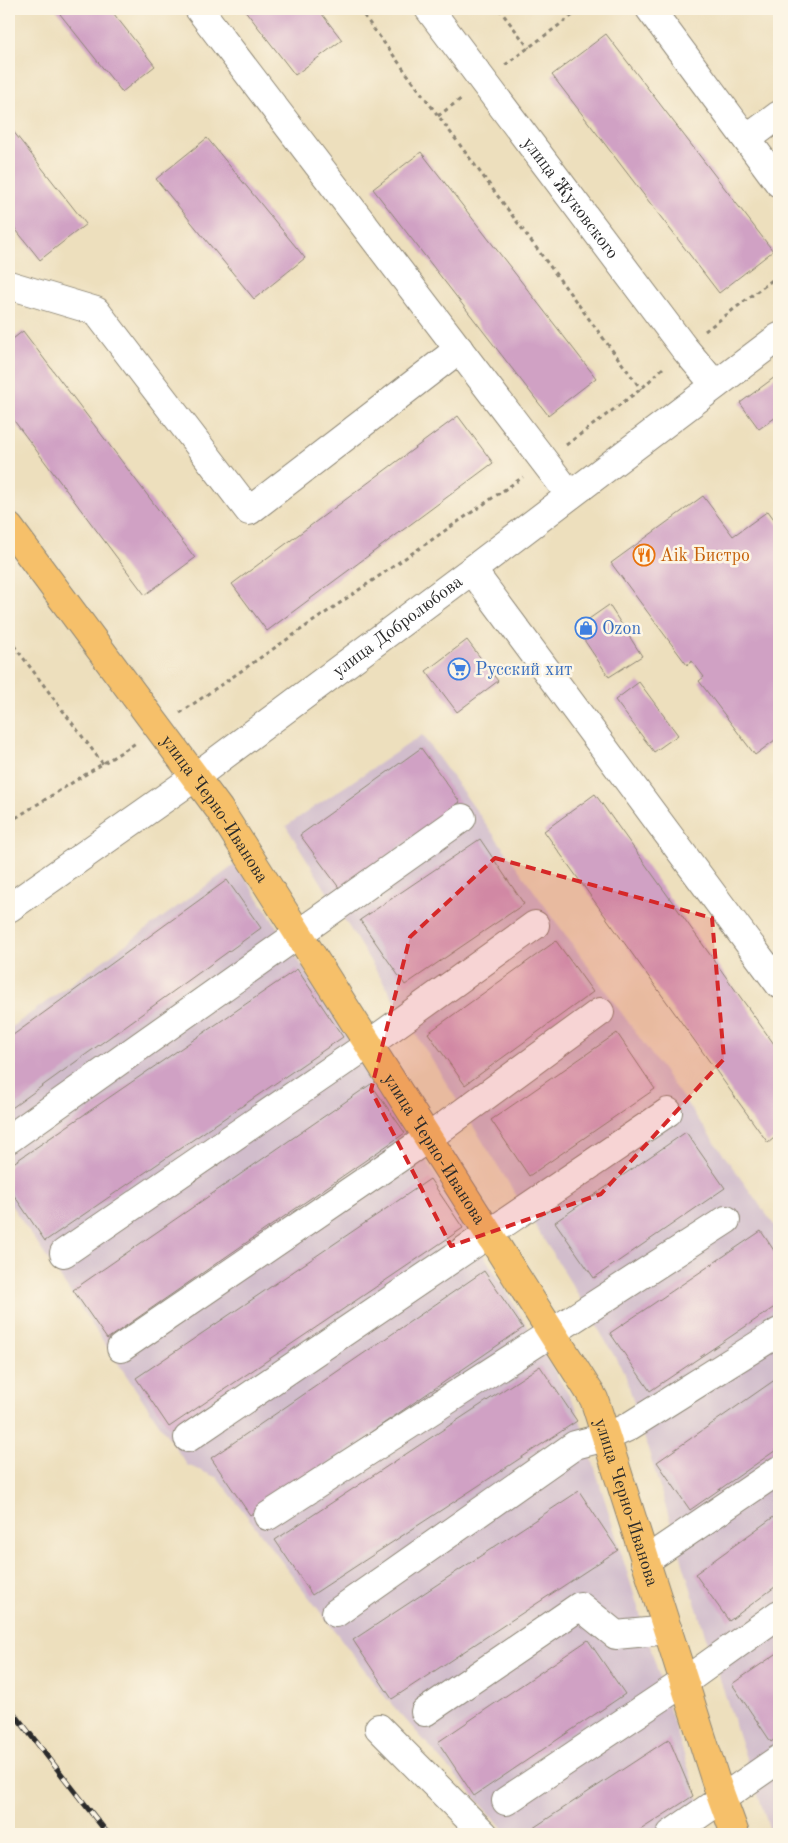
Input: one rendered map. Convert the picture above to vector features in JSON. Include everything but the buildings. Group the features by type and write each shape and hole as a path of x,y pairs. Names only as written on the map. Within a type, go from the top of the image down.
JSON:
{"main road":[{"name":"улица Черно-Иванова","path":"9,527 219,809 594,1399 684,1682 735,1834"}],"street":[{"path":"199,9 570,495"},
{"name":"улица Жуковского","path":"429,9 684,348 715,385"},
{"path":"650,9 779,182"},
{"path":"747,139 779,115"},
{"path":"9,284 96,311 249,511 459,349"},
{"name":"улица Добролюбова","path":"9,908 194,777 472,570 779,336"},
{"path":"472,570 779,984"},
{"path":"9,1139 462,818"},
{"path":"64,1253 369,1044 535,925"},
{"path":"121,1348 428,1138 600,1012"},
{"path":"188,1438 668,1112"},
{"path":"268,1516 726,1220"},
{"path":"336,1613 575,1445 606,1437 628,1427 779,1332"},
{"path":"646,1561 779,1470"},
{"path":"425,1712 580,1606 616,1634 668,1630"},
{"path":"506,1801 684,1682 779,1614"},
{"path":"379,1728 484,1834"},
{"path":"671,1834 779,1759"}],"path":[{"path":"359,9 641,389"},
{"path":"498,9 529,48"},
{"path":"438,116 581,9"},
{"path":"9,822 158,728 544,462 641,389 684,348 779,274"},
{"path":"9,639 103,764"}],"highlighted area":[{"path":"495,858 712,918 724,1059 601,1194 451,1246 371,1090 410,937"}],"shaded area":[{"path":"422,735 779,1232 779,1834 771,1834 703,1628 625,1374 574,1288 286,826"},
{"path":"236,864 395,1109 576,1407 710,1834 508,1834 386,1698 218,1478 187,1465 9,1202 9,1029"}],"railway":[{"path":"9,1707 108,1834"}],"place":[{"name":"Aik Бистро","path":"644,555"},
{"name":"Ozon","path":"586,628"},
{"name":"Русский хит","path":"459,669"}]}
